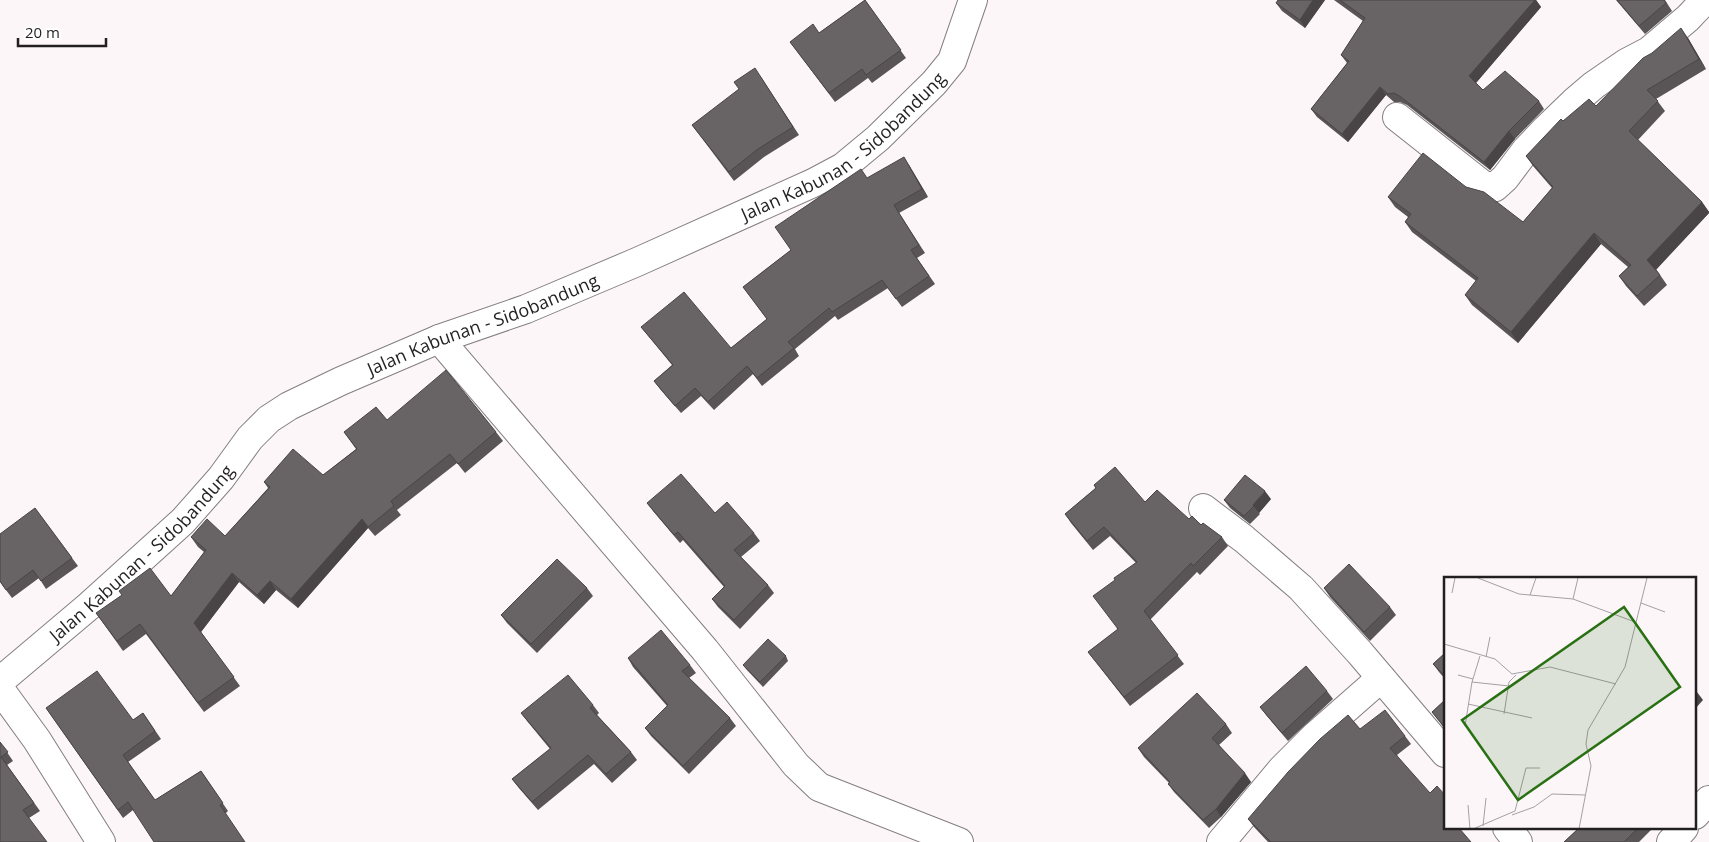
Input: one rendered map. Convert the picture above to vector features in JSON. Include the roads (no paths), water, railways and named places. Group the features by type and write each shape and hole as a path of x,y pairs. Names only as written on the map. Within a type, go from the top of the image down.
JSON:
{"street":[{"name":"Jalan Kabunan - Sidobandung","path":"0,681 89,606 182,521 220,478 250,438 269,420 289,406 341,381 439,339 526,310 813,183 843,167 878,138 934,83 952,61 973,0"},
{"path":"1397,117 1483,186 1495,187 1505,178 1526,150 1574,102 1594,85 1626,63 1649,51 1688,18 1705,0"},
{"path":"439,339 705,650 808,778 819,787 959,842"},
{"path":"1203,508 1244,539 1301,588 1444,753"},
{"path":"1221,842 1282,768 1381,678"},
{"path":"0,689 36,740 101,842"},
{"path":"1696,814 1709,800"},
{"path":"1509,830 1518,842"},
{"path":"1671,842 1682,830"}]}
